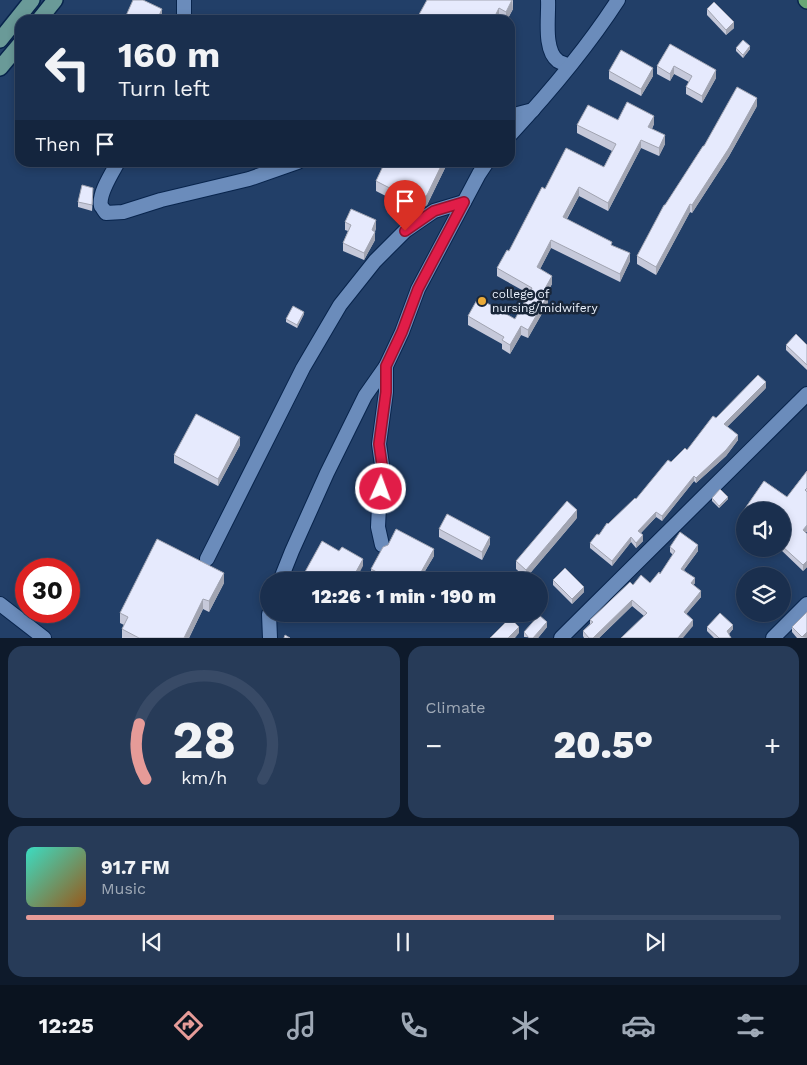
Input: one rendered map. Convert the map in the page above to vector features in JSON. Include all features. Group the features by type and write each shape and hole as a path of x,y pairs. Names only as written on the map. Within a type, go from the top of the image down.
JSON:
{"main road":[{"path":"20,15 32,0"},
{"path":"43,15 56,0"},
{"path":"0,40 15,21"},
{"path":"0,68 15,50"}],"street":[{"path":"184,0 186,15"},
{"path":"548,0 548,30 551,52 557,60 569,66"},
{"path":"515,130 569,66 618,0"},
{"path":"515,115 534,109"},
{"path":"115,167 101,198 101,207 106,213 123,212 161,200 248,180 284,167"},
{"path":"284,572 327,473 365,396 386,366 402,332 418,289 484,167"},
{"path":"207,559 303,368 340,305 374,261 405,231 434,211 464,202"},
{"path":"382,545 378,527 383,472 379,444 386,392 386,366"},
{"path":"563,637 804,404"},
{"path":"0,604 44,638"},
{"path":"773,638 807,604"},
{"path":"270,622 270,638"}],"building":[{"path":"133,0 143,0 162,9 159,15 126,15"},
{"path":"427,0 512,0 506,12 499,8 496,15 419,15"},
{"path":"714,2 734,22 726,30 707,9"},
{"path":"743,40 750,46 743,55 736,48"},
{"path":"670,44 716,70 702,96 686,87 692,76 674,66 670,74 657,66"},
{"path":"621,50 653,68 641,89 609,71"},
{"path":"737,87 757,98 729,148 692,205 690,204 656,267 637,256 664,205 704,146"},
{"path":"627,102 654,116 648,127 665,135 659,148 641,140 608,203 579,187 563,217 612,242 611,245 630,253 620,274 551,240 537,267 552,276 543,292 548,295 528,330 521,326 510,345 502,340 504,337 468,316 478,298 515,319 532,288 497,268 507,250 509,251 542,187 545,189 566,148 604,167 616,144 577,125 588,105 618,120"},
{"path":"383,167 441,167 427,195 417,202 376,181"},
{"path":"82,185 93,188 92,205 78,202"},
{"path":"351,209 376,220 372,230 375,232 364,253 343,243 351,225 345,222"},
{"path":"293,306 304,312 297,325 286,319"},
{"path":"796,334 807,345 807,365 786,345"},
{"path":"758,375 766,382 724,424 738,435 726,450 696,478 694,476 662,516 656,512 638,531 643,535 636,543 631,537 612,561 590,543 597,534 599,535 607,523 636,499 668,460 671,462 685,448 687,450 713,416 716,418"},
{"path":"196,414 240,437 218,479 174,455"},
{"path":"807,471 807,488 805,490 807,492 807,525 803,530 807,534 807,561 803,565 791,554 791,502 750,502 764,481 787,497"},
{"path":"720,489 728,497 719,506 712,498"},
{"path":"567,501 577,510 526,570 516,561"},
{"path":"447,514 490,537 482,552 439,529"},
{"path":"396,529 434,549 421,572 377,572 371,569 383,547 388,545"},
{"path":"680,532 698,545 681,569 695,578 691,583 701,591 684,612 693,620 678,638 621,638 647,613 632,600 593,638 589,638 583,631 593,622 590,620 630,582 633,585 641,575 650,583 659,572 660,574 675,551 670,547"},
{"path":"157,539 224,573 209,601 203,599 184,638 139,638 122,629 128,617 120,613"},
{"path":"322,541 339,551 342,547 363,559 356,572 305,572"},
{"path":"565,568 584,587 572,599 553,580"},
{"path":"807,612 807,632 802,637 792,627"},
{"path":"720,613 733,625 727,631 731,638 719,638 707,627"},
{"path":"506,622 514,622 519,627 508,638 490,638"},
{"path":"533,622 547,622 533,638 529,638 524,632"}],"place":[{"name":"college of nursing/midwifery","path":"482,301"}],"route":[{"path":"381,489 383,472 379,444 386,392 386,366 402,332 418,289 464,202 434,211 405,231"}]}
